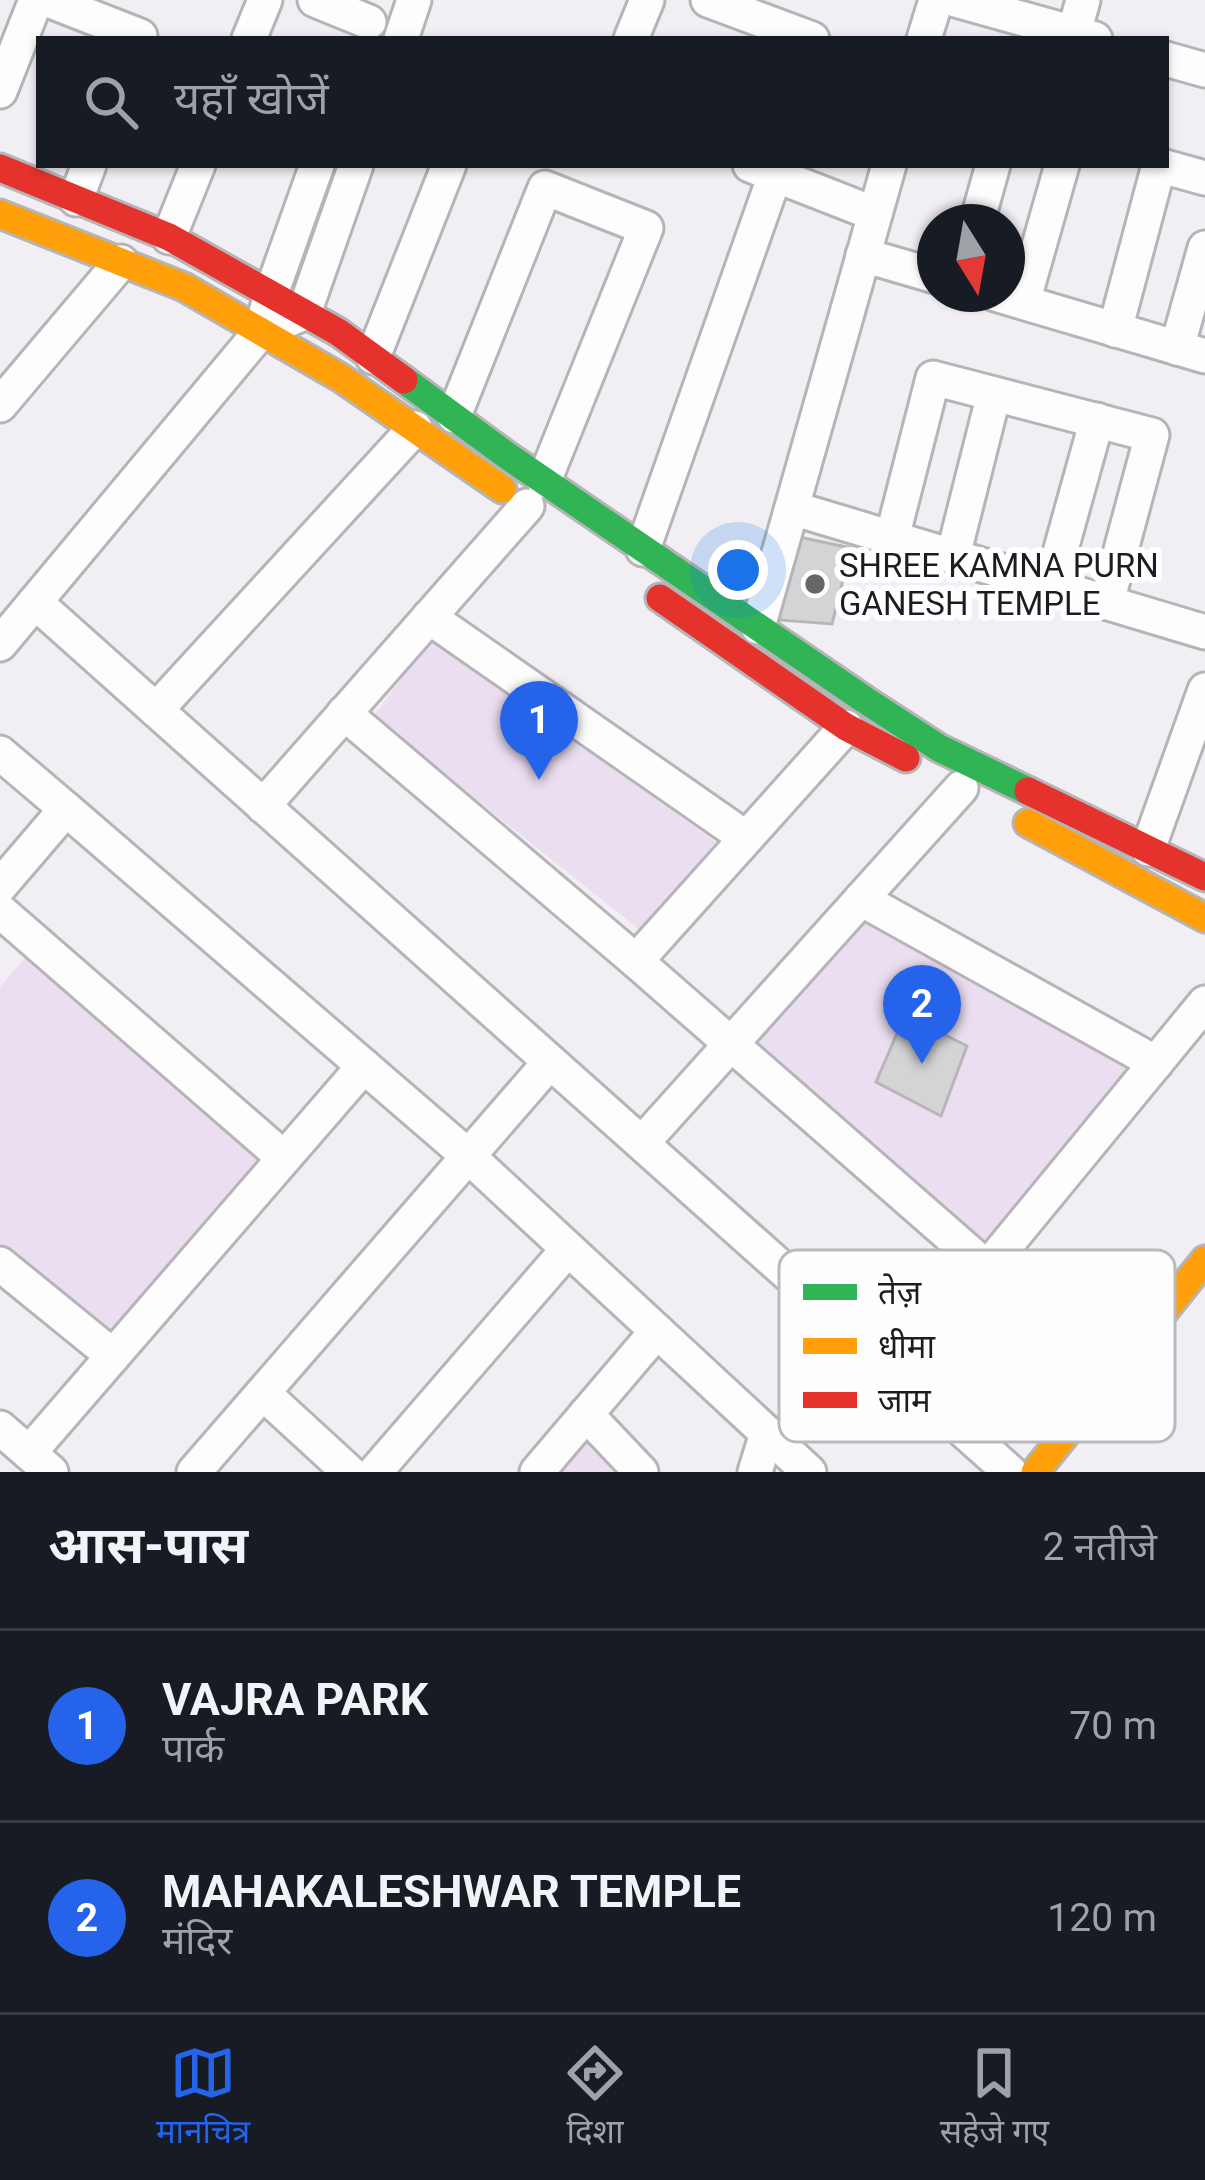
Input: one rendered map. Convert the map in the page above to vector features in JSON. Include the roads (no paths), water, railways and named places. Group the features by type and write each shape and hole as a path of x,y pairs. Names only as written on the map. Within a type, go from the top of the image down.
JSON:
{"street":[{"path":"0,92 36,0"},
{"path":"48,0 140,36"},
{"path":"250,36 265,0"},
{"path":"315,0 370,20"},
{"path":"632,36 647,0"},
{"path":"708,0 804,36"},
{"path":"925,36 935,0"},
{"path":"956,0 1084,24"},
{"path":"1169,60 1205,70"},
{"path":"0,168 169,237 338,332 454,416 539,502"},
{"path":"76,199 88,168"},
{"path":"169,237 197,168"},
{"path":"0,644 261,332 316,168"},
{"path":"261,332 304,313 355,168"},
{"path":"373,357 448,168"},
{"path":"758,627 888,168"},
{"path":"982,204 992,168"},
{"path":"1025,258 1061,168"},
{"path":"1115,330 1157,168"},
{"path":"1169,168 1205,178"},
{"path":"644,549 762,170 875,214"},
{"path":"263,806 429,617 539,502 646,228 545,188 454,416"},
{"path":"0,214 184,287 341,377 415,428 539,502 644,549 939,748 1205,877"},
{"path":"1025,303 1191,352 1205,248"},
{"path":"863,255 917,271"},
{"path":"5,390 121,262"},
{"path":"892,538 933,378 1152,435 1107,602"},
{"path":"953,556 994,394"},
{"path":"1051,585 1096,420"},
{"path":"156,710 415,428"},
{"path":"792,508 1205,632"},
{"path":"640,584 846,727 969,792 861,899 642,1143"},
{"path":"35,602 779,1266"},
{"path":"429,617 746,838"},
{"path":"1148,849 1205,690"},
{"path":"344,713 966,1250"},
{"path":"636,961 846,727"},
{"path":"0,753 468,1156 809,1472"},
{"path":"0,886 66,809"},
{"path":"1012,815 1205,918"},
{"path":"861,899 1156,1063"},
{"path":"0,911 284,1158"},
{"path":"1002,1250 1205,1003"},
{"path":"194,1472 550,1062"},
{"path":"0,1428 40,1463 113,1356 364,1066"},
{"path":"375,1472 568,1249"},
{"path":"1175,1297 1205,1260"},
{"path":"0,1264 113,1356"},
{"path":"537,1472 657,1331"},
{"path":"263,1393 349,1472"},
{"path":"586,1414 633,1468"},
{"path":"755,1472 767,1433"},
{"path":"976,1442 1010,1472"},
{"path":"1034,1472 1058,1442"}],"place":[{"name":"SHREE KAMNA PURN GANESH TEMPLE","path":"815,584"},
{"name":"VAJRA PARK","path":"539,780"},
{"name":"MAHAKALESHWAR TEMPLE","path":"922,1064"}]}
